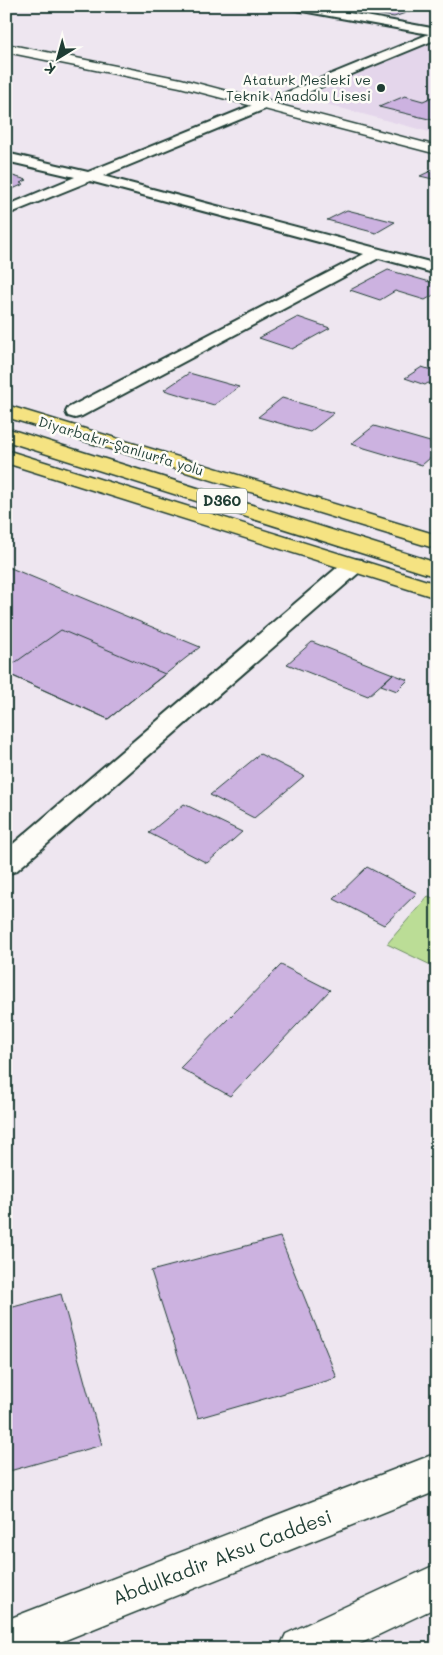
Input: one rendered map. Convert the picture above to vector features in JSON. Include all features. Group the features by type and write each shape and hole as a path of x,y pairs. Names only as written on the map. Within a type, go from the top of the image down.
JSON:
{"highway":[{"path":"6,393 75,412 437,524"},
{"name":"Diyarbakır-Şanlıurfa yolu","path":"6,412 437,542"},
{"name":"Diyarbakır-Şanlıurfa yolu","path":"6,434 437,570"},
{"path":"6,456 437,591"}],"main road":[{"path":"6,39 170,71 437,139"},
{"path":"6,48 181,83 437,150"},
{"name":"Abdulkadir Aksu Caddesi","path":"8,1639 215,1561 437,1472"},
{"path":"301,1649 437,1585"}],"street":[{"path":"290,6 437,34"},
{"path":"282,98 437,34"},
{"path":"6,211 265,104"},
{"path":"6,157 88,176 437,269"},
{"path":"75,412 378,253"},
{"path":"6,864 354,565"}],"shaded area":[{"name":"Ataturk Mesleki ve Teknik Anadolu Lisesi","path":"426,45 437,45 437,134 307,99 308,96"}],"green space":[{"path":"428,896 437,900 437,968 387,944"}],"building":[{"path":"356,6 381,6 380,8 411,11 394,17 352,10 359,7"},
{"path":"437,95 437,121 379,107 405,96 423,101"},
{"path":"437,168 437,180 420,176"},
{"path":"6,174 27,180 20,183 24,184 6,192"},
{"path":"347,210 395,222 376,233 327,220"},
{"path":"388,270 437,284 437,293 425,300 395,291 380,300 350,290"},
{"path":"298,317 330,328 292,349 259,338"},
{"path":"422,367 437,372 437,386 428,383 425,385 405,378"},
{"path":"189,373 239,387 214,405 164,390"},
{"path":"282,398 334,413 310,432 258,417"},
{"path":"374,426 437,444 437,452 422,465 351,444"},
{"path":"6,566 200,647 108,719 6,673"},
{"path":"61,630 165,674 108,719 6,673 6,669"},
{"path":"312,642 393,674 368,696 287,664"},
{"path":"393,674 408,680 397,691 381,685"},
{"path":"260,754 304,776 254,818 210,795"},
{"path":"184,804 242,832 207,863 149,833"},
{"path":"367,867 417,893 384,925 334,899"},
{"path":"281,965 330,990 230,1096 180,1068"},
{"path":"280,1237 337,1378 198,1418 151,1271"},
{"path":"61,1294 102,1445 6,1472 6,1309"}],"place":[{"name":"Ataturk Mesleki ve Teknik Anadolu Lisesi","path":"381,88"}]}
